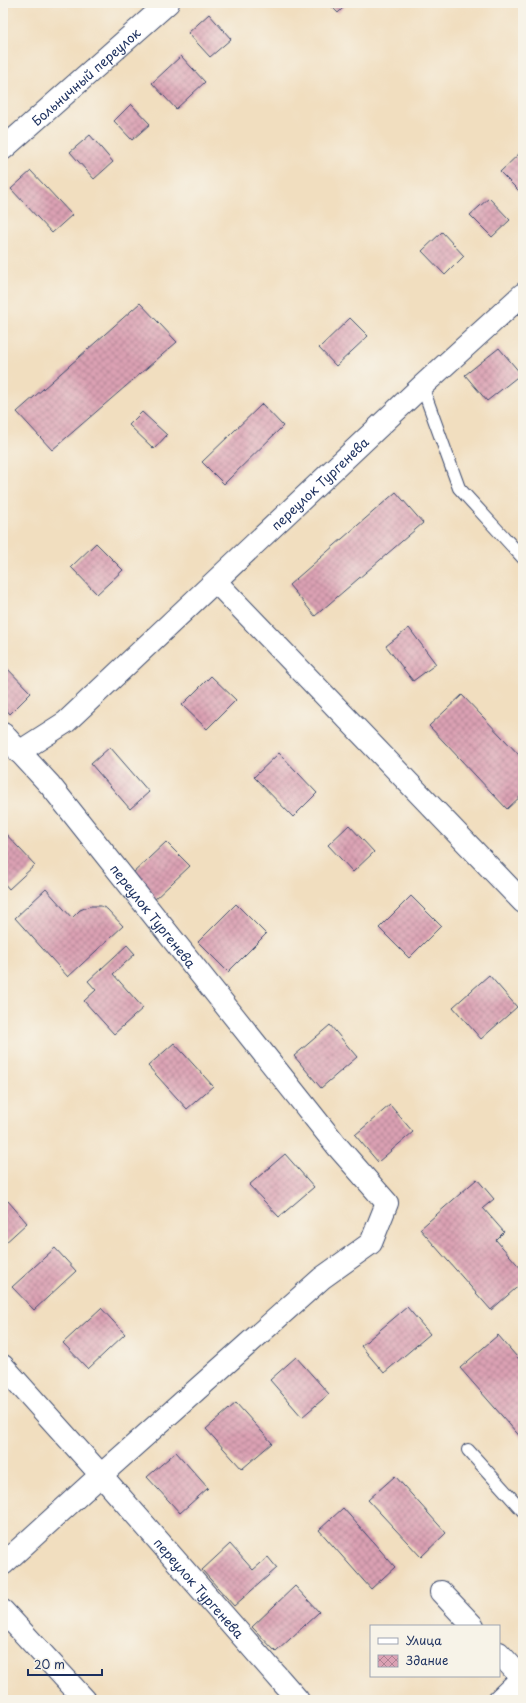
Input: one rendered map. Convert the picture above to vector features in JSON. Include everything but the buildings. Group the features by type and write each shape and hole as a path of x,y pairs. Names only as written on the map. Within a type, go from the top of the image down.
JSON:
{"street":[{"name":"Больничный переулок","path":"3,149 168,3"},
{"name":"переулок Тургенева","path":"101,1475 324,1278 371,1243 387,1203 332,1140 50,785 19,752 66,722 422,386 523,294"},
{"path":"216,582 523,902"},
{"path":"3,734 19,752"},
{"name":"переулок Тургенева","path":"3,1366 101,1475 298,1700"},
{"path":"3,1564 101,1475"},
{"path":"441,1592 472,1625"},
{"path":"3,1611 85,1700"},
{"path":"499,1700 522,1678 500,1654"}],"lane":[{"path":"422,386 459,488 523,558"},
{"path":"468,1450 523,1511"}]}
